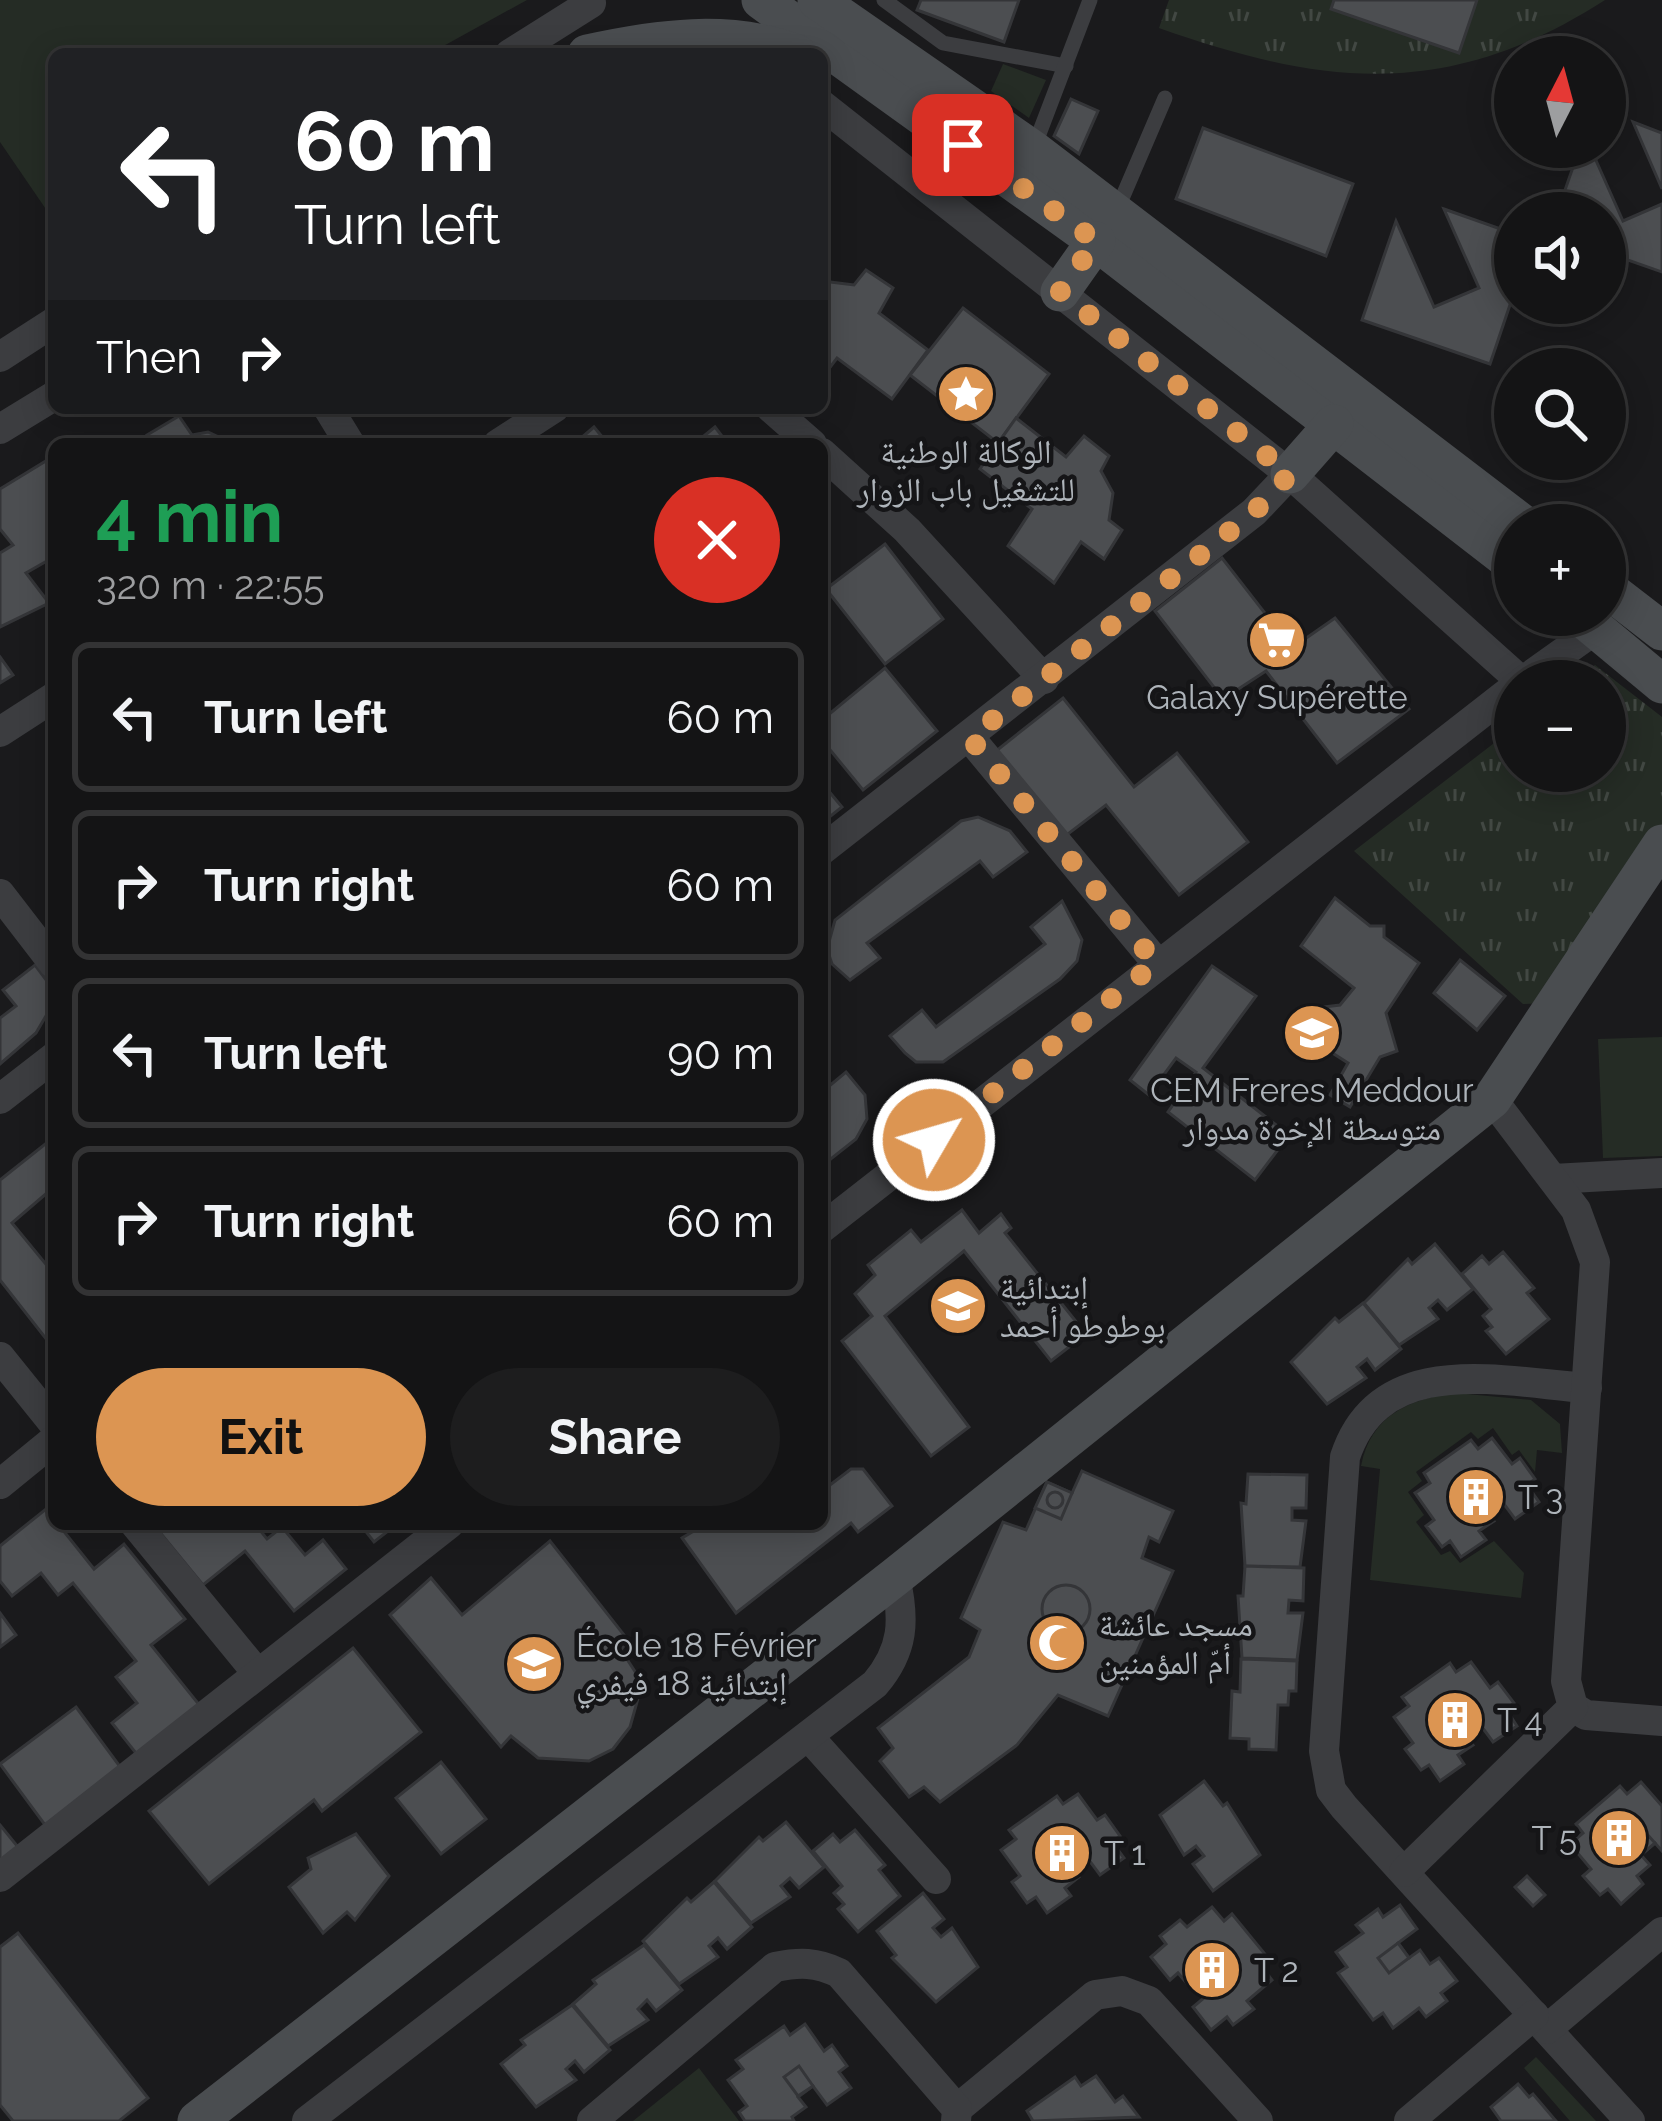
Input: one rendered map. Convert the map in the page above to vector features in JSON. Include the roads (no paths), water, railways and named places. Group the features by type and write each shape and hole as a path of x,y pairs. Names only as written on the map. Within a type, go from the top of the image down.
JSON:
{"street":[{"path":"761,0 897,97 1106,227 1494,504"},
{"path":"817,0 1033,150 1106,227 1334,424 1494,550"},
{"path":"520,48 596,1"},
{"path":"623,48 679,39 782,48"},
{"path":"828,67 897,97"},
{"path":"828,110 1290,474 1495,660"},
{"path":"1060,292 1106,227"},
{"path":"0,357 48,326"},
{"path":"0,429 48,400"},
{"path":"507,438 545,414"},
{"path":"778,414 805,438"},
{"path":"828,845 1254,512 1334,424"},
{"path":"828,458 907,530 1044,679"},
{"path":"1626,603 1662,631"},
{"path":"1545,660 1572,636"},
{"path":"1604,636 1662,684"},
{"path":"0,732 48,701"},
{"path":"828,1223 1494,703"},
{"path":"970,738 1156,963"},
{"path":"196,2121 895,1577 1492,1099 1662,844"},
{"path":"0,894 48,956"},
{"path":"0,1099 48,1062"},
{"path":"1492,1099 1576,1210 1595,1262 1566,1682 1573,1707 1586,1715 1662,1721"},
{"path":"1553,1179 1662,1173"},
{"path":"0,1357 48,1417"},
{"path":"1587,1388 1432,1379 1389,1398 1350,1444 1325,1773 1337,1798 1630,2121"},
{"path":"0,1484 48,1445"},
{"path":"140,1530 258,1674"},
{"path":"0,1877 441,1530"},
{"path":"307,2121 875,1684 896,1660 902,1607 895,1577"},
{"path":"1404,1873 1573,1707"},
{"path":"808,1736 936,1879"},
{"path":"1409,2121 1662,1932"},
{"path":"592,2121 776,1967 797,1962 820,1964 839,1973 956,2115 1095,1995 1122,1991 1149,2001 1258,2121"}],"lane":[{"path":"884,0 943,43 1066,66"},
{"path":"1033,150 1090,0"},
{"path":"1106,227 1165,98"}],"place":[{"name":"الوكالة الوطنية للتشغيل باب الزوار","path":"966,394"},
{"name":"Galaxy Supérette","path":"1277,640"},
{"name":"CEM Freres Meddour متوسطة الإخوة مدوار","path":"1312,1033"},
{"name":"إبتدائية بوطوطو أحمد","path":"958,1306"},
{"name":"T 3","path":"1476,1497"},
{"name":"مسجد عائشة أمّ المؤمنين","path":"1057,1643"},
{"name":"École 18 Février إبتدائية 18 فيفري","path":"534,1664"},
{"name":"T 4","path":"1455,1720"},
{"name":"T 5","path":"1619,1838"},
{"name":"T 1","path":"1062,1853"},
{"name":"T 2","path":"1212,1970"}]}
